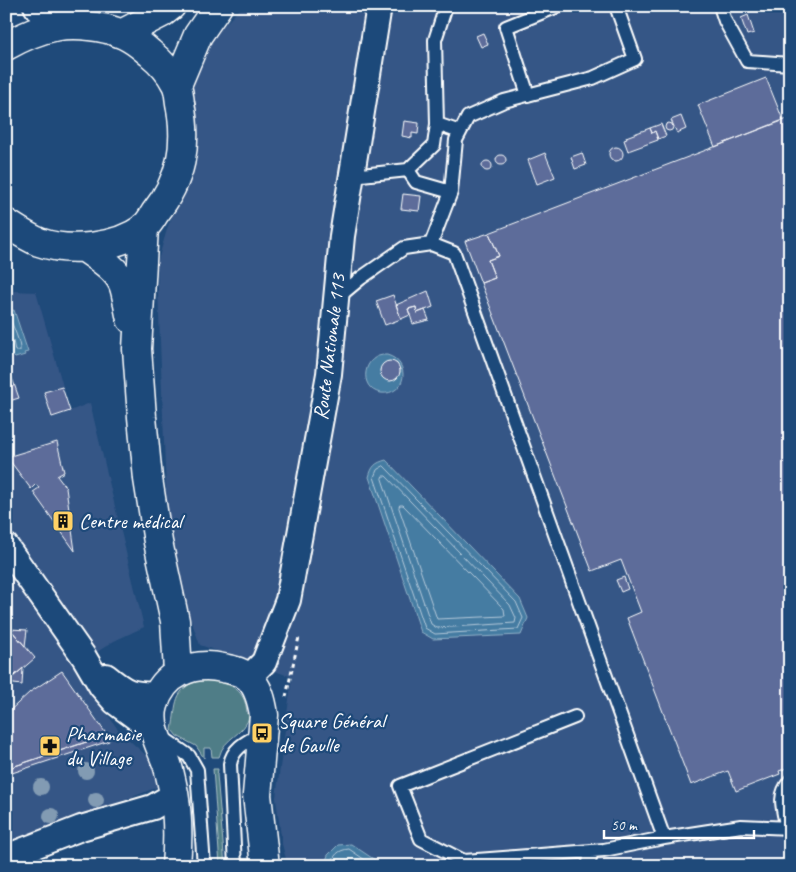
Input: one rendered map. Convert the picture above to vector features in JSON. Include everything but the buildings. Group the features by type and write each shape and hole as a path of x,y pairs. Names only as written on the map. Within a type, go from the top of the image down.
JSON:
{"main road":[{"path":"123,33 162,13 171,6"},
{"path":"177,85 198,35 218,6"},
{"path":"6,46 27,35 56,27 86,24 123,33 161,62 177,85 184,122 183,152 176,177 164,202 144,227 120,240 86,249 40,242 13,233"},
{"path":"137,350 144,227"},
{"path":"86,249 102,260 118,276 123,284 137,350 148,480 158,542 175,621 189,669"},
{"path":"176,866 177,832 174,795 167,766 154,731 153,706 168,680 189,669 212,665 238,671 248,678 256,688 262,702 264,715 257,795 265,866"}],"street":[{"path":"36,6 43,17 56,27"},
{"name":"Route Nationale 113","path":"248,678 264,662 288,600 330,374 342,236 379,6"},
{"path":"6,546 84,657 101,686 115,702 154,731"},
{"path":"84,657 118,686 132,694 158,695"},
{"path":"6,857 81,828 152,807 174,795"},
{"path":"128,813 147,817 177,832"}],"lane":[{"path":"352,176 408,170 434,146 437,124 435,40 446,6"},
{"path":"528,95 506,27 558,6"},
{"path":"432,244 452,192 456,140 468,117 504,101 593,78 636,59 616,6"},
{"path":"720,6 725,21 747,61 790,64"},
{"path":"437,124 460,132"},
{"path":"408,170 416,182 452,192"},
{"path":"336,298 404,248 432,244 454,253 664,838"},
{"path":"575,717 400,786 421,839 464,861 592,851 741,826 788,828 782,801 783,789 790,781"},
{"path":"154,731 189,756 197,770 204,866"},
{"path":"235,866 230,764 235,750 262,733"},
{"path":"588,866 592,851"}],"shaded area":[{"path":"243,6 790,6 790,866 288,866 282,844 276,798 292,677 200,645 188,611 167,516 157,264 168,226 197,160 192,92 195,65 203,46"},
{"path":"6,292 36,292 70,411 90,403 144,627 114,641 74,667 119,731 150,759 160,786 6,847"}],"green space":[{"path":"201,679 218,681 233,687 243,697 247,714 250,714 244,727 225,745 219,757 212,757 211,748 204,748 204,758 196,746 177,736 172,730 180,693 192,683"},
{"path":"213,769 218,769 225,866 220,866"}],"water":[{"path":"14,310 28,352 15,358 13,356 9,357 6,350 10,347 6,335 6,313"},
{"path":"387,355 395,359 403,371 403,378 400,384 389,393 373,390 368,385 366,379 368,365 379,356","holes":["388,361 397,363 401,371 397,378 390,381 382,377 380,370 383,364"]},
{"path":"386,460 520,599 528,618 521,635 433,639 421,632 369,477 374,466"},
{"path":"351,844 378,862 380,866 324,866 328,855 338,845"}],"place":[{"name":"Centre médical","path":"63,521"},
{"name":"Square Général de Gaulle","path":"262,733"},
{"name":"Pharmacie du Village","path":"50,746"}]}
